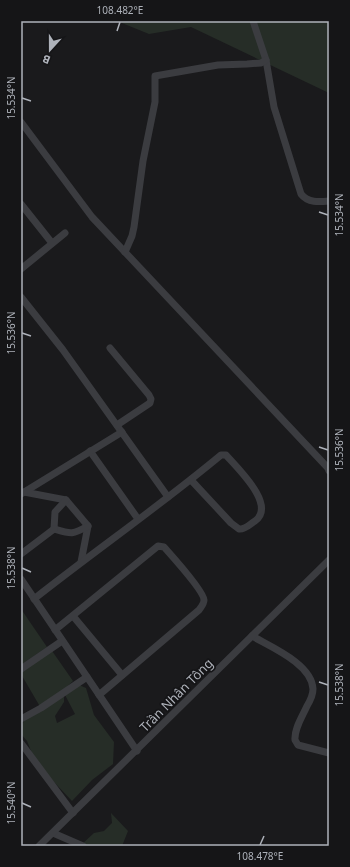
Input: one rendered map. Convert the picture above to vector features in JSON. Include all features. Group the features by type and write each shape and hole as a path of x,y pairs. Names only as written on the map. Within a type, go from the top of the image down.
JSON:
{"street":[{"path":"253,21 266,60 274,108 301,194 305,199 310,201 329,201"},
{"path":"125,252 134,226 143,161 155,102 155,76 218,65 260,63 266,60"},
{"path":"21,122 92,217 240,373 328,468 329,471"},
{"path":"21,204 52,244"},
{"path":"21,268 65,233"},
{"path":"21,297 63,350 168,497"},
{"path":"110,348 151,399 150,403 144,408 117,425"},
{"path":"23,493 122,432"},
{"path":"90,451 138,519"},
{"path":"34,599 191,480 221,455 226,455 257,492 262,509 260,518 245,528 239,529 231,523 191,480"},
{"path":"23,493 66,500 88,526 82,562"},
{"path":"21,554 54,529 55,512 66,500"},
{"path":"54,529 70,534 88,526"},
{"path":"55,630 158,546 164,547 189,576 204,597 203,604 198,610 99,695"},
{"name":"Trần Nhân Tông","path":"39,846 329,560"},
{"path":"21,579 137,751"},
{"path":"73,616 122,675"},
{"path":"252,636 298,664 308,674 313,687 312,695 296,730 295,740 298,745 329,753"},
{"path":"21,669 62,641"},
{"path":"21,719 41,708 87,677"},
{"path":"21,743 73,813"},
{"path":"53,833 83,846"}],"shaded area":[{"path":"117,21 329,21 329,93 191,27 149,34"},
{"path":"21,609 47,647 21,665"},
{"path":"50,648 73,681 49,704 64,692 64,702 55,716 57,723 75,714 65,695 79,685 86,688 94,715 114,742 113,764 92,780 72,801 36,763 27,741 21,734 22,724 24,721 33,713 42,710 21,672"},
{"path":"111,813 128,831 122,846 80,846 94,833 104,831 112,823"}]}
